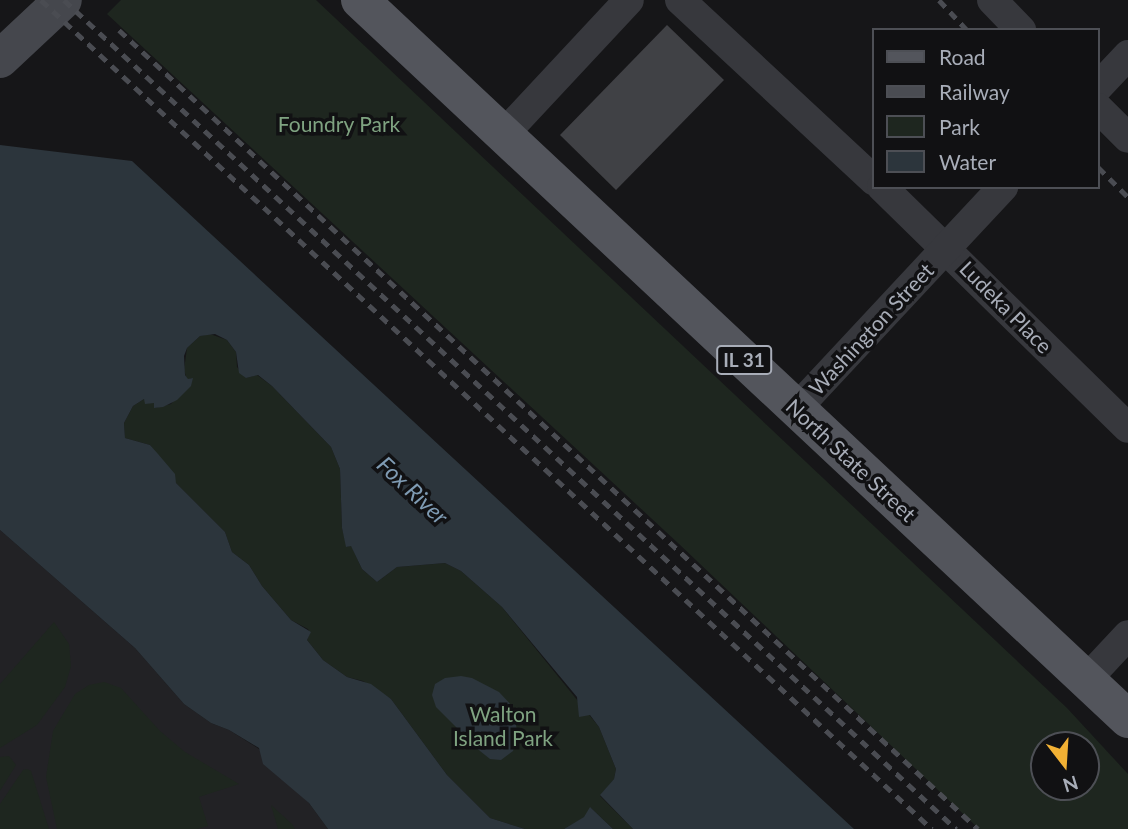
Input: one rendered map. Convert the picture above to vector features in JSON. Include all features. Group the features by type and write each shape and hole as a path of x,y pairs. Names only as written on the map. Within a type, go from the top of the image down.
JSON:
{"main road":[{"path":"0,59 63,0"},
{"name":"North State Street","path":"360,0 1128,719"}],"street":[{"path":"504,134 629,0"},
{"path":"680,0 872,178"},
{"path":"992,0 1019,28"},
{"path":"1100,85 1128,55"},
{"path":"1100,110 1128,138"},
{"name":"Ludeka Place","path":"884,189 1128,428"},
{"name":"Washington Street","path":"796,409 1001,189"},
{"path":"1087,679 1128,635"}],"shaded area":[{"path":"0,530 135,648 184,704 211,723 229,730 259,749 309,803 328,829 0,829"}],"green space":[{"name":"Foundry Park","path":"121,0 316,0 1088,731 1030,731 1030,801 1100,801 1100,744 1128,774 1128,829 979,829 679,544 107,14"},
{"name":"Walton Island Park","path":"210,334 227,340 236,352 237,367 246,378 257,375 272,386 331,447 340,469 342,528 347,547 351,545 362,569 377,582 397,567 445,563 461,571 502,607 599,727 616,769 614,779 600,796 633,829 613,829 591,808 585,817 564,829 525,829 490,818 447,775 391,699 363,681 347,677 323,660 307,640 310,633 308,629 291,620 262,586 249,565 232,552 225,532 176,483 150,445 125,438 124,423 133,406 144,399 154,403 155,408 171,404 192,378 187,380 184,370 187,348 200,336"},
{"path":"54,622 69,644 71,666 65,687 37,725 0,748 0,684"},
{"path":"104,682 121,688 160,731 185,752 239,784 199,797 208,826 197,829 57,829 46,777 53,731 75,694 89,685"},
{"path":"9,756 16,765 0,791 0,757"},
{"path":"23,770 31,771 49,829 0,829 0,804"},
{"path":"271,805 292,824 295,829 278,829"}],"water":[{"name":"Fox River","path":"0,145 132,161 854,829 633,829 600,795 614,779 616,769 599,727 590,715 579,717 577,697 502,607 461,571 445,563 397,567 377,582 362,569 351,546 346,547 342,528 340,469 331,447 272,386 258,375 246,378 239,373 236,352 227,340 215,334 200,336 187,348 184,356 185,375 188,379 193,378 191,386 177,400 163,407 154,408 154,403 145,404 144,399 133,406 124,423 125,438 150,445 175,474 176,483 225,532 232,552 249,565 262,586 291,620 311,632 307,640 323,660 347,677 371,684 391,699 447,775 490,818 525,829 328,829 309,803 263,764 259,748 229,730 211,723 184,704 135,648 0,530"},
{"path":"445,678 472,678 499,692 512,706 518,735 513,751 501,760 490,759 480,751 436,707 432,695 435,684"},
{"path":"590,807 613,829 564,829 584,817"}],"building":[{"path":"667,25 724,80 616,190 560,135"}],"railway":[{"path":"41,0 932,829"},
{"path":"64,0 956,829"},
{"path":"939,0 965,28"},
{"path":"119,30 978,829"},
{"path":"1100,169 1128,197"}]}
